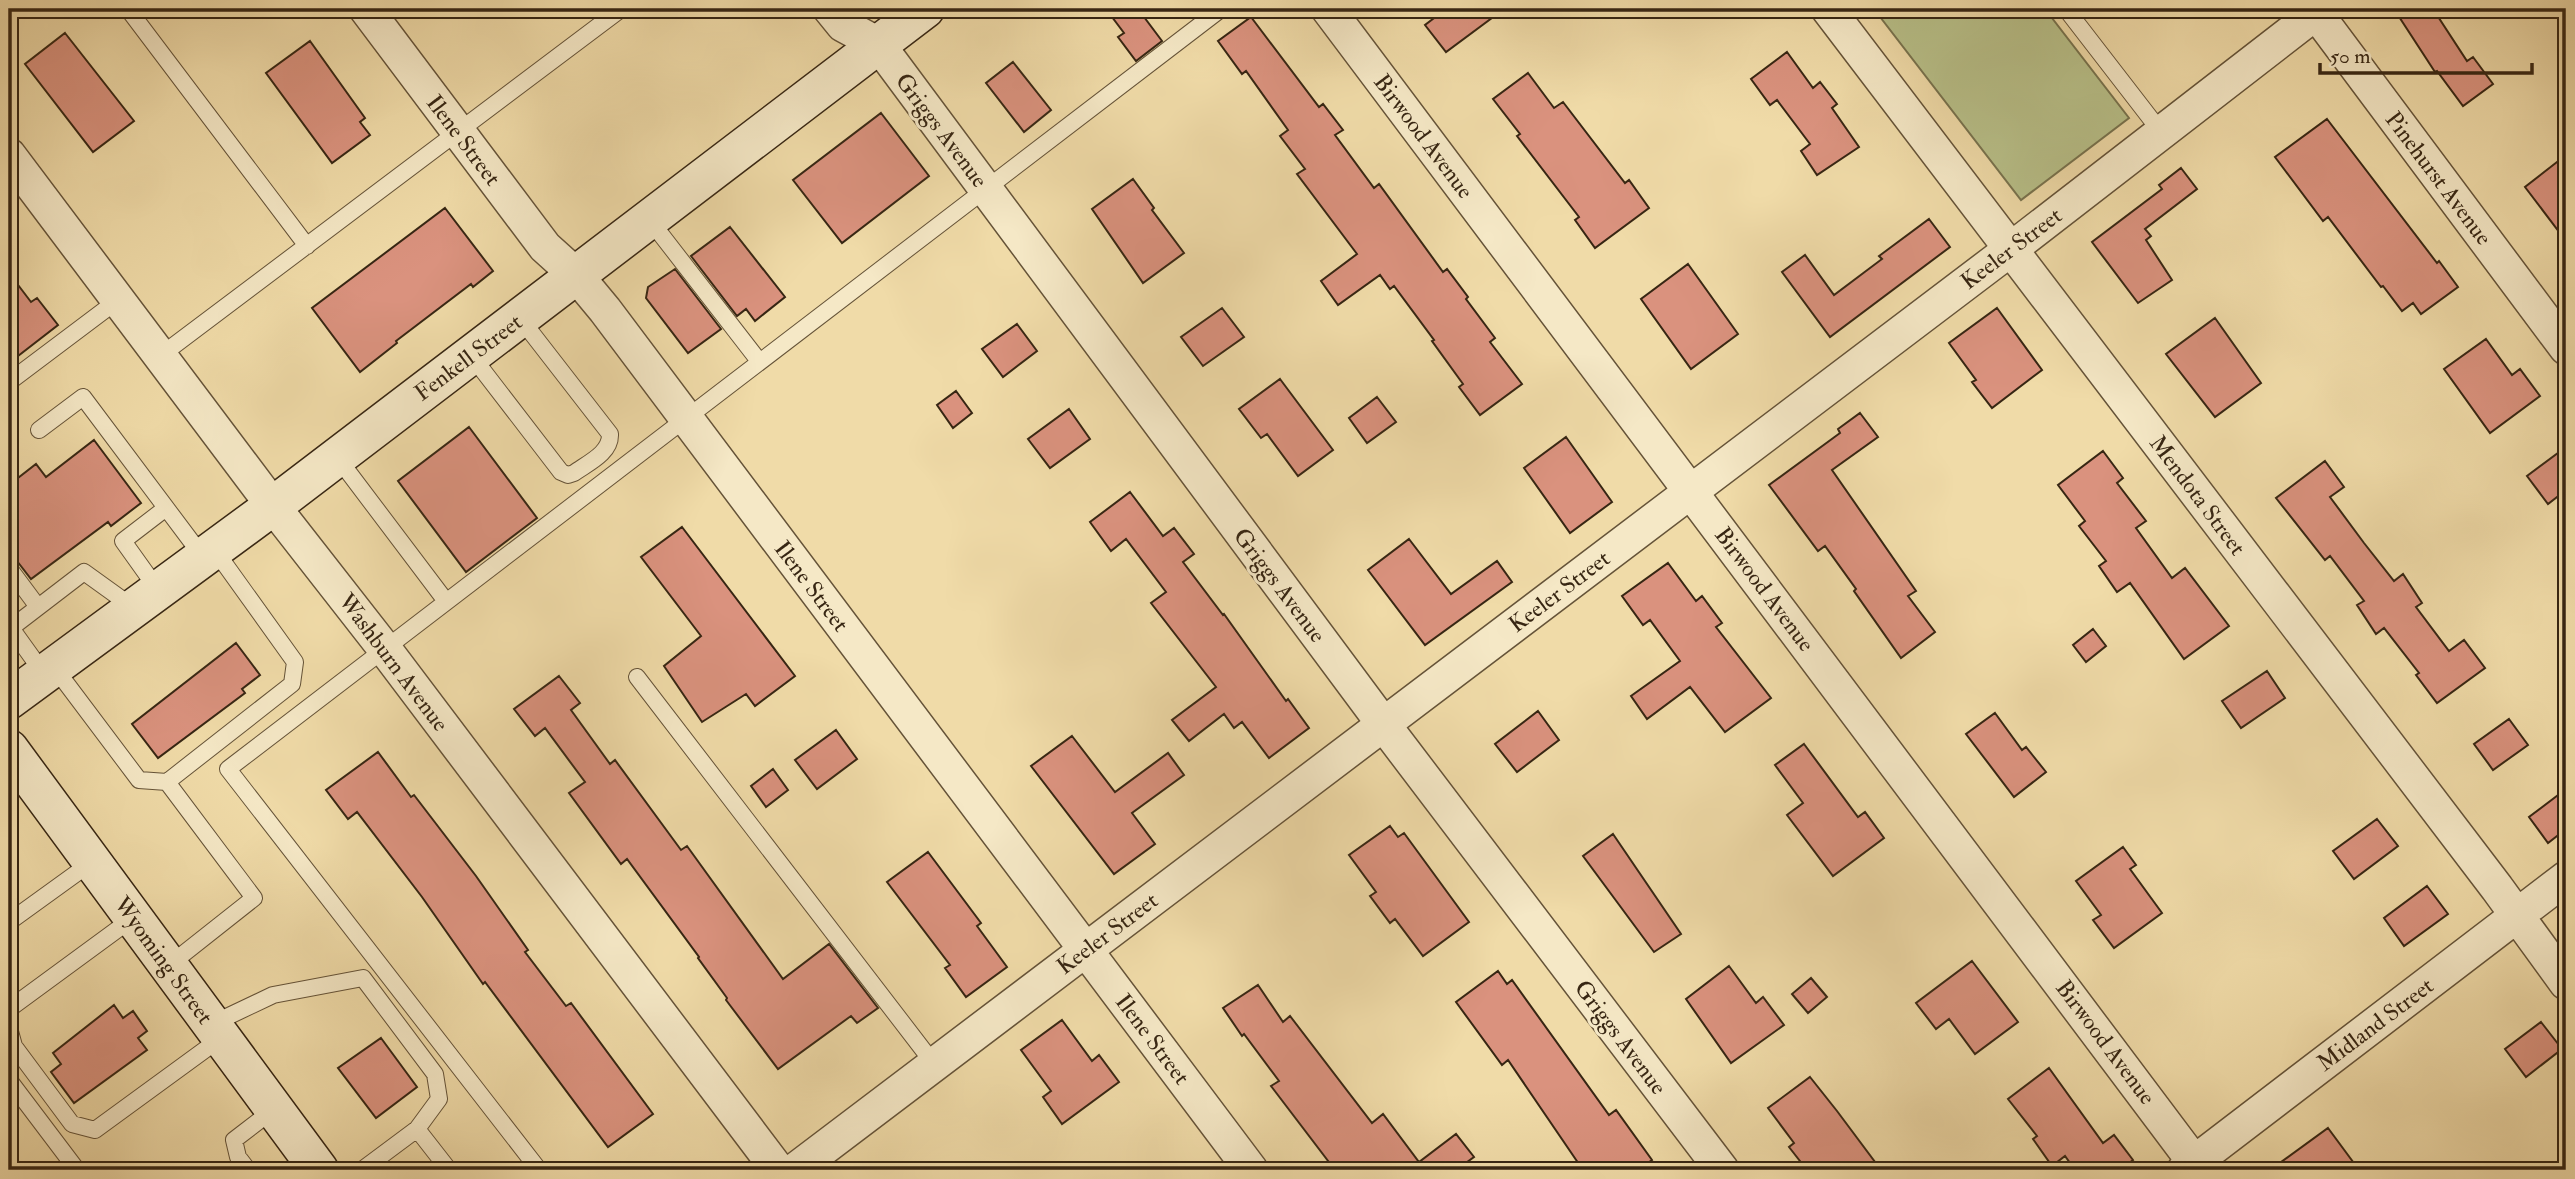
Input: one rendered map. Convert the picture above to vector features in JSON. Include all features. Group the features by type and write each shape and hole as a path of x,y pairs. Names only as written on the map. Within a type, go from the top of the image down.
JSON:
{"street":[{"name":"Ilene Street","path":"366,9 545,247 576,275 685,417 1251,1170"},
{"name":"Griggs Avenue","path":"830,9 843,25 878,44 1384,725 1722,1170"},
{"name":"Fenkell Street","path":"9,700 273,506 925,9"},
{"name":"Birwood Avenue","path":"1328,9 1691,490 2193,1168"},
{"name":"Mendota Street","path":"1828,9 2566,983"},
{"name":"Keeler Street","path":"795,1170 2011,249 2316,10"},
{"name":"Pinehurst Avenue","path":"2316,10 2566,348"},
{"name":"Washburn Avenue","path":"9,155 778,1170"},
{"name":"Wyoming Street","path":"9,748 319,1170"},
{"name":"Midland Street","path":"2193,1168 2566,878"}],"lane":[{"path":"128,9 307,246"},
{"path":"160,356 621,9"},
{"path":"539,1170 228,769 445,600 1222,9"},
{"path":"2066,9 2161,132"},
{"path":"649,219 759,361"},
{"path":"9,382 118,300"},
{"path":"471,355 561,472 568,475 574,473 606,449 610,434 520,318"},
{"path":"38,430 83,397 166,508 208,553 295,662 292,684 167,782 139,780 49,671 10,629 84,572 146,599"},
{"path":"337,457 445,600"},
{"path":"146,599 122,541 166,508"},
{"path":"9,568 38,607"},
{"path":"637,677 934,1064"},
{"path":"167,782 254,898 168,966"},
{"path":"9,922 92,862"},
{"path":"9,1009 133,918"},
{"path":"9,1028 13,1046 72,1124 94,1130 216,1031 273,995 363,978 435,1074 439,1099 417,1129 362,1170"},
{"path":"9,1080 77,1170"},
{"path":"248,1170 238,1157 234,1140 273,1110"},
{"path":"417,1129 449,1170"}],"green space":[{"path":"1874,9 2045,9 2129,118 2021,200"}],"building":[{"path":"1106,9 1138,9 1162,41 1136,61 1118,37 1124,33"},
{"path":"1446,9 1504,9 1446,52 1425,25"},
{"path":"2394,9 2433,9 2467,61 2473,57 2493,84 2463,106 2437,71 2435,72"},
{"path":"1251,17 1319,107 1323,104 1343,130 1335,135 1374,188 1379,184 1443,272 1447,269 1468,297 1466,299 1495,338 1490,342 1522,384 1480,415 1459,387 1463,384 1432,341 1434,340 1394,286 1390,289 1380,275 1338,305 1321,281 1357,254 1297,174 1305,169 1280,136 1288,130 1246,71 1242,74 1218,41"},
{"path":"65,33 134,121 93,152 25,64"},
{"path":"310,41 365,118 360,122 370,135 332,163 266,73"},
{"path":"1787,52 1813,88 1820,82 1837,104 1832,108 1859,147 1817,175 1801,151 1810,144 1777,100 1770,105 1751,79"},
{"path":"1013,62 1051,110 1024,132 986,83"},
{"path":"1528,73 1554,108 1563,102 1625,183 1629,180 1649,208 1595,248 1575,220 1579,217 1517,136 1520,134 1493,99"},
{"path":"881,113 929,176 842,243 793,180"},
{"path":"2327,119 2458,287 2421,314 2413,303 2402,311 2328,217 2323,221 2275,157"},
{"path":"2566,155 2566,241 2525,187"},
{"path":"2181,168 2197,189 2145,229 2151,236 2146,240 2172,280 2138,303 2092,242 2162,189 2159,185"},
{"path":"1133,179 1184,253 1143,283 1092,209"},
{"path":"445,208 493,271 473,287 471,284 360,372 312,308"},
{"path":"1929,219 1950,247 1830,337 1782,272 1805,255 1834,295 1882,259 1879,256"},
{"path":"730,227 785,297 755,321 746,309 737,316 691,256"},
{"path":"1688,264 1738,334 1691,369 1641,299"},
{"path":"675,269 721,329 688,353 646,298 648,287"},
{"path":"9,273 31,302 37,298 58,325 9,363"},
{"path":"1222,308 1244,337 1203,366 1181,337"},
{"path":"1997,308 2042,370 1992,408 1972,382 1976,380 1949,343"},
{"path":"2215,318 2261,383 2215,417 2166,354"},
{"path":"1017,324 1037,351 1003,377 982,349"},
{"path":"2486,339 2512,375 2520,369 2540,396 2490,433 2444,369"},
{"path":"1280,379 1333,450 1298,476 1267,434 1261,438 1239,409"},
{"path":"956,391 972,413 953,428 937,405"},
{"path":"1377,397 1396,422 1367,443 1349,418"},
{"path":"1069,409 1090,439 1050,468 1028,439"},
{"path":"1860,413 1878,437 1832,470 1916,591 1908,596 1935,632 1901,658 1825,546 1818,551 1769,485 1840,433 1838,429"},
{"path":"469,427 537,518 466,572 398,481"},
{"path":"1566,437 1612,502 1570,533 1524,468"},
{"path":"94,440 141,503 111,526 108,522 31,579 17,561 9,558 9,485 36,464 46,477"},
{"path":"2566,447 2566,490 2548,504 2527,476"},
{"path":"2103,451 2123,478 2117,483 2146,521 2136,528 2172,578 2185,568 2229,626 2184,659 2130,583 2117,592 2099,566 2106,561 2079,526 2085,521 2058,485"},
{"path":"2325,461 2344,487 2330,497 2364,543 2394,581 2403,574 2422,603 2416,607 2449,651 2464,640 2485,668 2437,703 2416,675 2419,673 2384,628 2376,634 2357,605 2364,601 2330,556 2325,560 2276,498"},
{"path":"1130,492 1163,536 1174,528 1194,554 1183,562 1309,728 1269,758 1242,722 1234,728 1224,714 1189,741 1172,720 1216,687 1151,603 1166,592 1126,539 1111,551 1090,522"},
{"path":"682,527 795,676 755,706 746,694 702,722 664,666 701,636 641,557"},
{"path":"1409,539 1451,594 1497,561 1512,582 1425,645 1368,570"},
{"path":"1668,563 1696,601 1702,596 1722,623 1716,627 1771,698 1725,732 1690,687 1647,719 1631,696 1680,661 1650,620 1643,625 1622,596"},
{"path":"2093,629 2106,646 2086,662 2073,645"},
{"path":"236,643 260,675 242,689 245,693 158,758 132,724"},
{"path":"2267,671 2285,698 2241,728 2222,701"},
{"path":"559,676 580,703 571,710 610,764 615,760 681,850 687,846 783,979 829,944 878,1008 857,1023 851,1016 778,1069 627,859 621,864 569,793 585,782 545,728 535,736 514,709"},
{"path":"1538,711 1559,740 1517,772 1495,744"},
{"path":"1995,713 2022,750 2026,747 2046,772 2014,797 1966,734"},
{"path":"2509,719 2528,745 2493,770 2474,744"},
{"path":"836,730 857,759 817,789 795,760"},
{"path":"1072,736 1115,792 1168,753 1184,775 1132,813 1155,844 1114,874 1031,766"},
{"path":"1804,744 1858,817 1865,812 1884,838 1833,876 1787,815 1803,803 1775,765"},
{"path":"378,752 476,876 528,950 525,952 566,1006 571,1003 653,1114 608,1147 485,982 483,984 422,897 357,812 348,819 326,790"},
{"path":"773,769 788,790 766,807 751,786"},
{"path":"2566,789 2566,829 2548,843 2529,817"},
{"path":"2377,819 2398,846 2354,879 2333,851"},
{"path":"1390,826 1398,837 1404,833 1469,922 1423,956 1395,919 1390,923 1370,896 1376,892 1349,855"},
{"path":"1613,834 1681,934 1654,952 1583,856"},
{"path":"2123,847 2136,865 2130,869 2162,913 2114,948 2093,920 2101,915 2076,881"},
{"path":"928,852 981,923 977,926 1007,967 966,997 945,968 950,965 887,882"},
{"path":"2427,886 2448,914 2404,946 2384,918"},
{"path":"1972,961 2018,1022 1975,1054 1949,1019 1936,1029 1916,1003"},
{"path":"1729,966 1756,1003 1763,997 1784,1025 1731,1063 1686,999"},
{"path":"1498,971 1507,984 1512,980 1609,1115 1616,1110 1652,1160 1638,1170 1583,1170 1508,1060 1502,1065 1456,1002"},
{"path":"1811,978 1827,997 1808,1013 1792,994"},
{"path":"1258,985 1283,1022 1290,1016 1372,1123 1383,1114 1419,1162 1456,1134 1474,1157 1456,1170 1335,1170 1271,1086 1279,1081 1223,1008"},
{"path":"114,1005 123,1018 133,1011 147,1031 138,1038 147,1050 74,1103 51,1072 61,1064 53,1053"},
{"path":"1062,1020 1092,1061 1099,1055 1119,1082 1062,1124 1043,1097 1051,1091 1021,1050"},
{"path":"2541,1022 2562,1049 2526,1077 2505,1049"},
{"path":"381,1038 417,1087 376,1118 338,1068"},
{"path":"2049,1068 2103,1143 2114,1135 2133,1160 2120,1170 2075,1170 2065,1156 2052,1166 2033,1139 2037,1136 2008,1099"},
{"path":"1810,1077 1881,1170 1807,1170 1789,1147 1794,1143 1768,1108"},
{"path":"2328,1128 2359,1170 2270,1170"}]}
